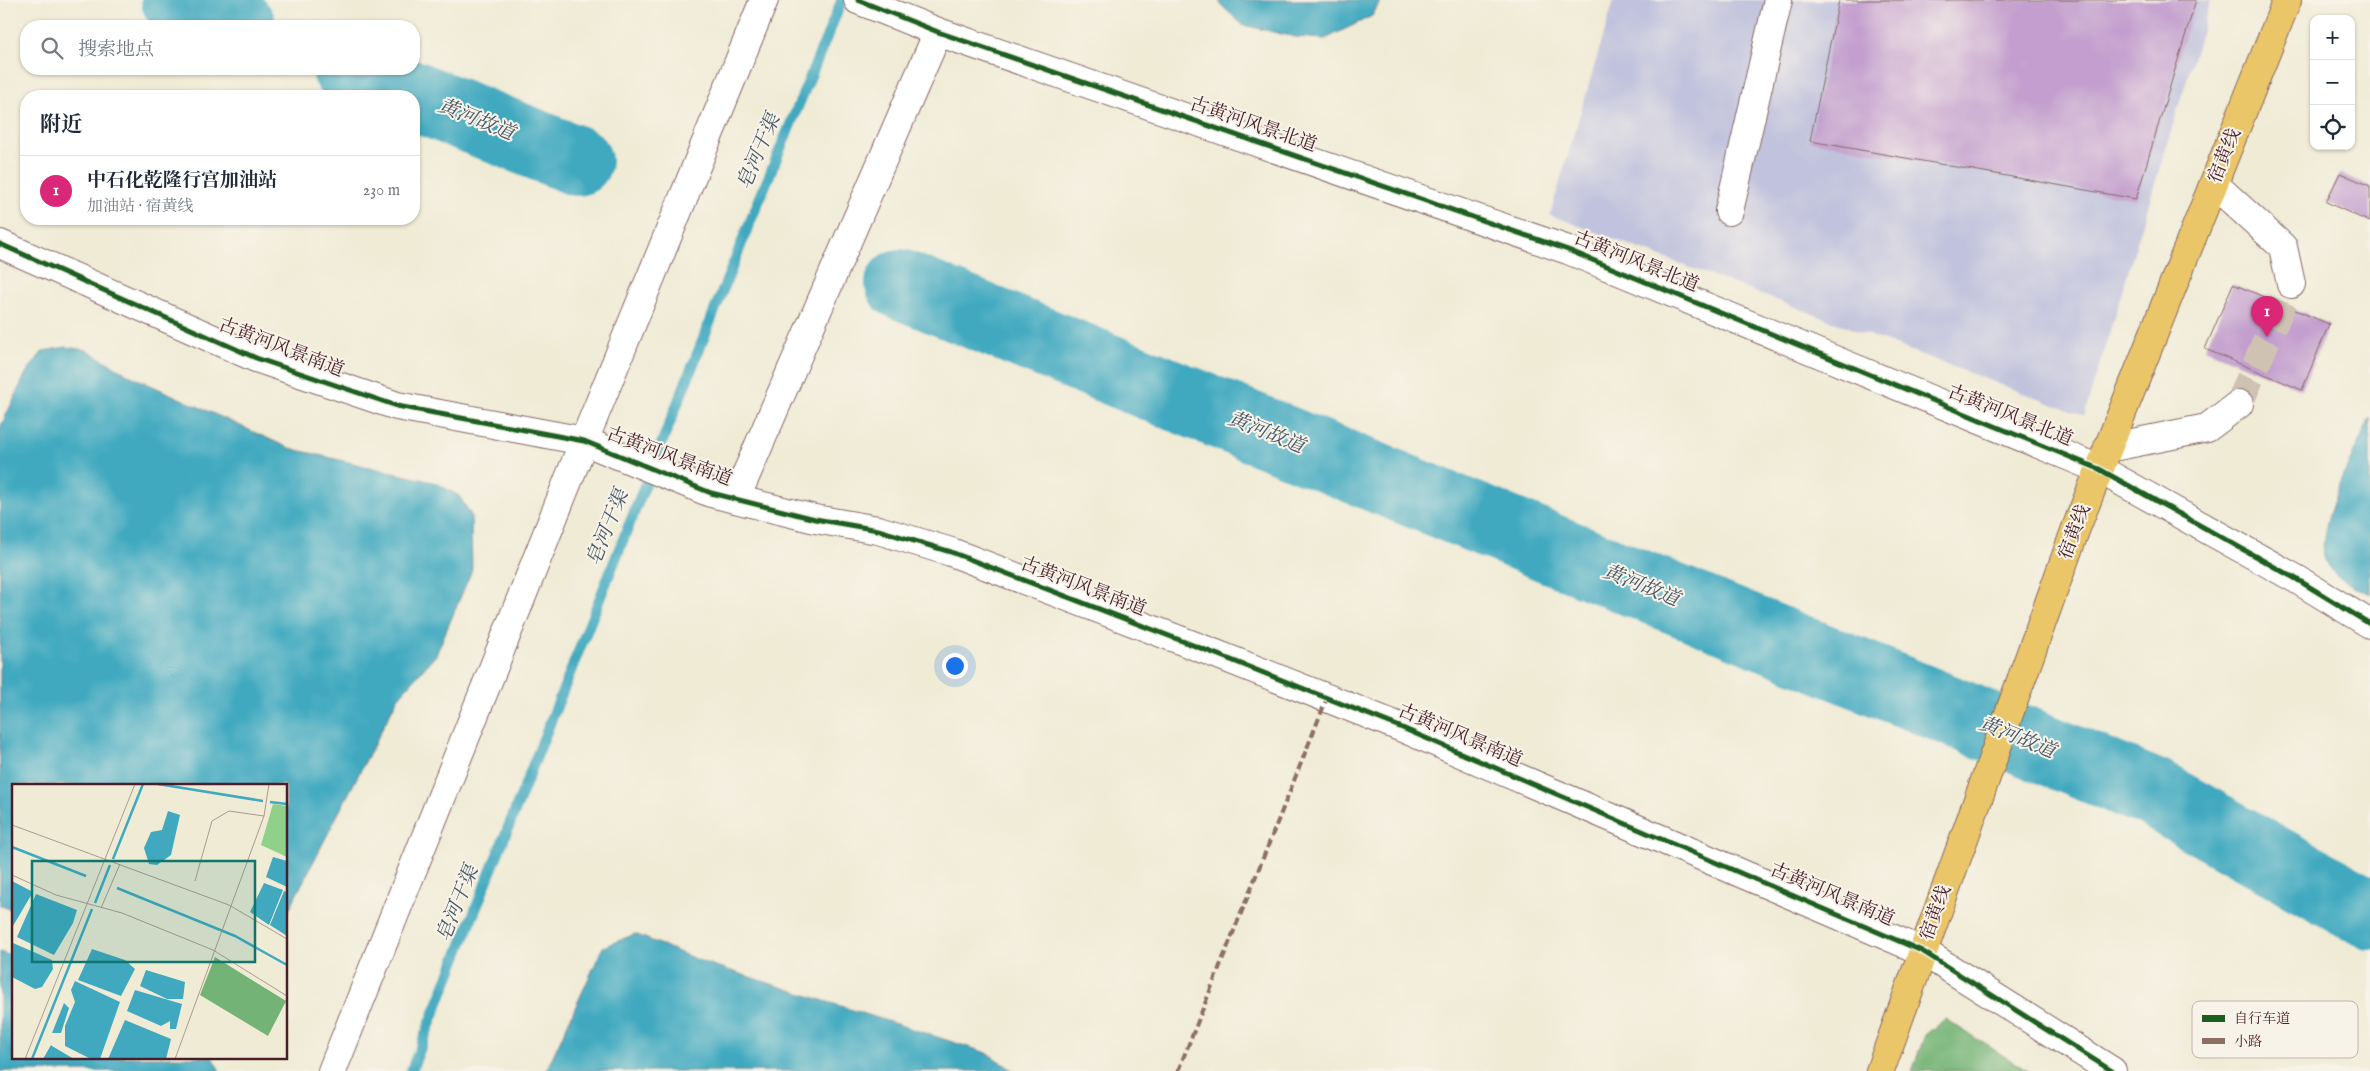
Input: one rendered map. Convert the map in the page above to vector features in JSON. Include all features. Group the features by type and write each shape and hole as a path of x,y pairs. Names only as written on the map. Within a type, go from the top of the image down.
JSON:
{"main road":[{"name":"宿黄线","path":"1880,1071 2076,528 2287,0"}],"street":[{"path":"332,1071 584,441 764,0"},
{"name":"古黄河风景北道","path":"858,0 938,32 1568,250 2104,458 2370,624"},
{"path":"1729,211 1778,0"},
{"path":"736,498 938,32"},
{"path":"2214,184 2282,247 2291,284"},
{"name":"古黄河风景南道","path":"0,244 256,358 397,406 584,441 712,493 816,519 878,530 951,552 1400,727 1924,947 2112,1071"},
{"path":"2104,458 2207,428 2239,404"}],"shaded area":[{"path":"1614,0 2211,0 2084,416 1550,215"}],"green space":[{"path":"1945,1019 2028,1071 1912,1071 1925,1035"}],"water":[{"path":"1219,0 1381,0 1372,16 1325,39 1295,37 1243,25 1221,5"},
{"path":"66,347 86,350 133,377 289,448 437,483 459,496 471,515 472,570 436,655 398,698 288,911 288,784 12,784 12,910 0,905 0,428 26,373 43,351"},
{"path":"2370,418 2370,594 2344,581 2332,572 2325,560 2323,546 2325,529 2338,489"},
{"path":"635,934 703,962 987,1053 1014,1071 546,1071 603,947"},
{"path":"0,952 12,956 12,1058 213,1058 220,1071 0,1071"}],"building":[{"path":"1839,0 2196,0 2136,199 1810,141"},
{"path":"2340,173 2370,186 2370,222 2326,202"},
{"path":"2233,284 2329,324 2302,390 2205,349"}],"waterway":[{"name":"黄河故道","path":"176,0 226,20"},
{"name":"皂河干渠","path":"411,1071 748,227 842,0"},
{"name":"黄河故道","path":"362,75 400,90"},
{"name":"黄河故道","path":"420,98 577,161"},
{"name":"黄河故道","path":"900,284 2155,794 2370,914"}],"tunnel":[{"path":"2239,404 2291,284"}],"marked path":[{"path":"1178,1071 1327,698"}],"cycle path":[{"path":"858,0 938,32 1568,250 2099,469 2298,580 2370,624"},
{"path":"0,244 256,358 397,406 584,441 711,493 815,519 878,530 951,552 1216,654 1400,727 1922,951 2112,1071"}],"place":[{"name":"中石化乾隆行宫加油站","path":"2267,337"}]}
